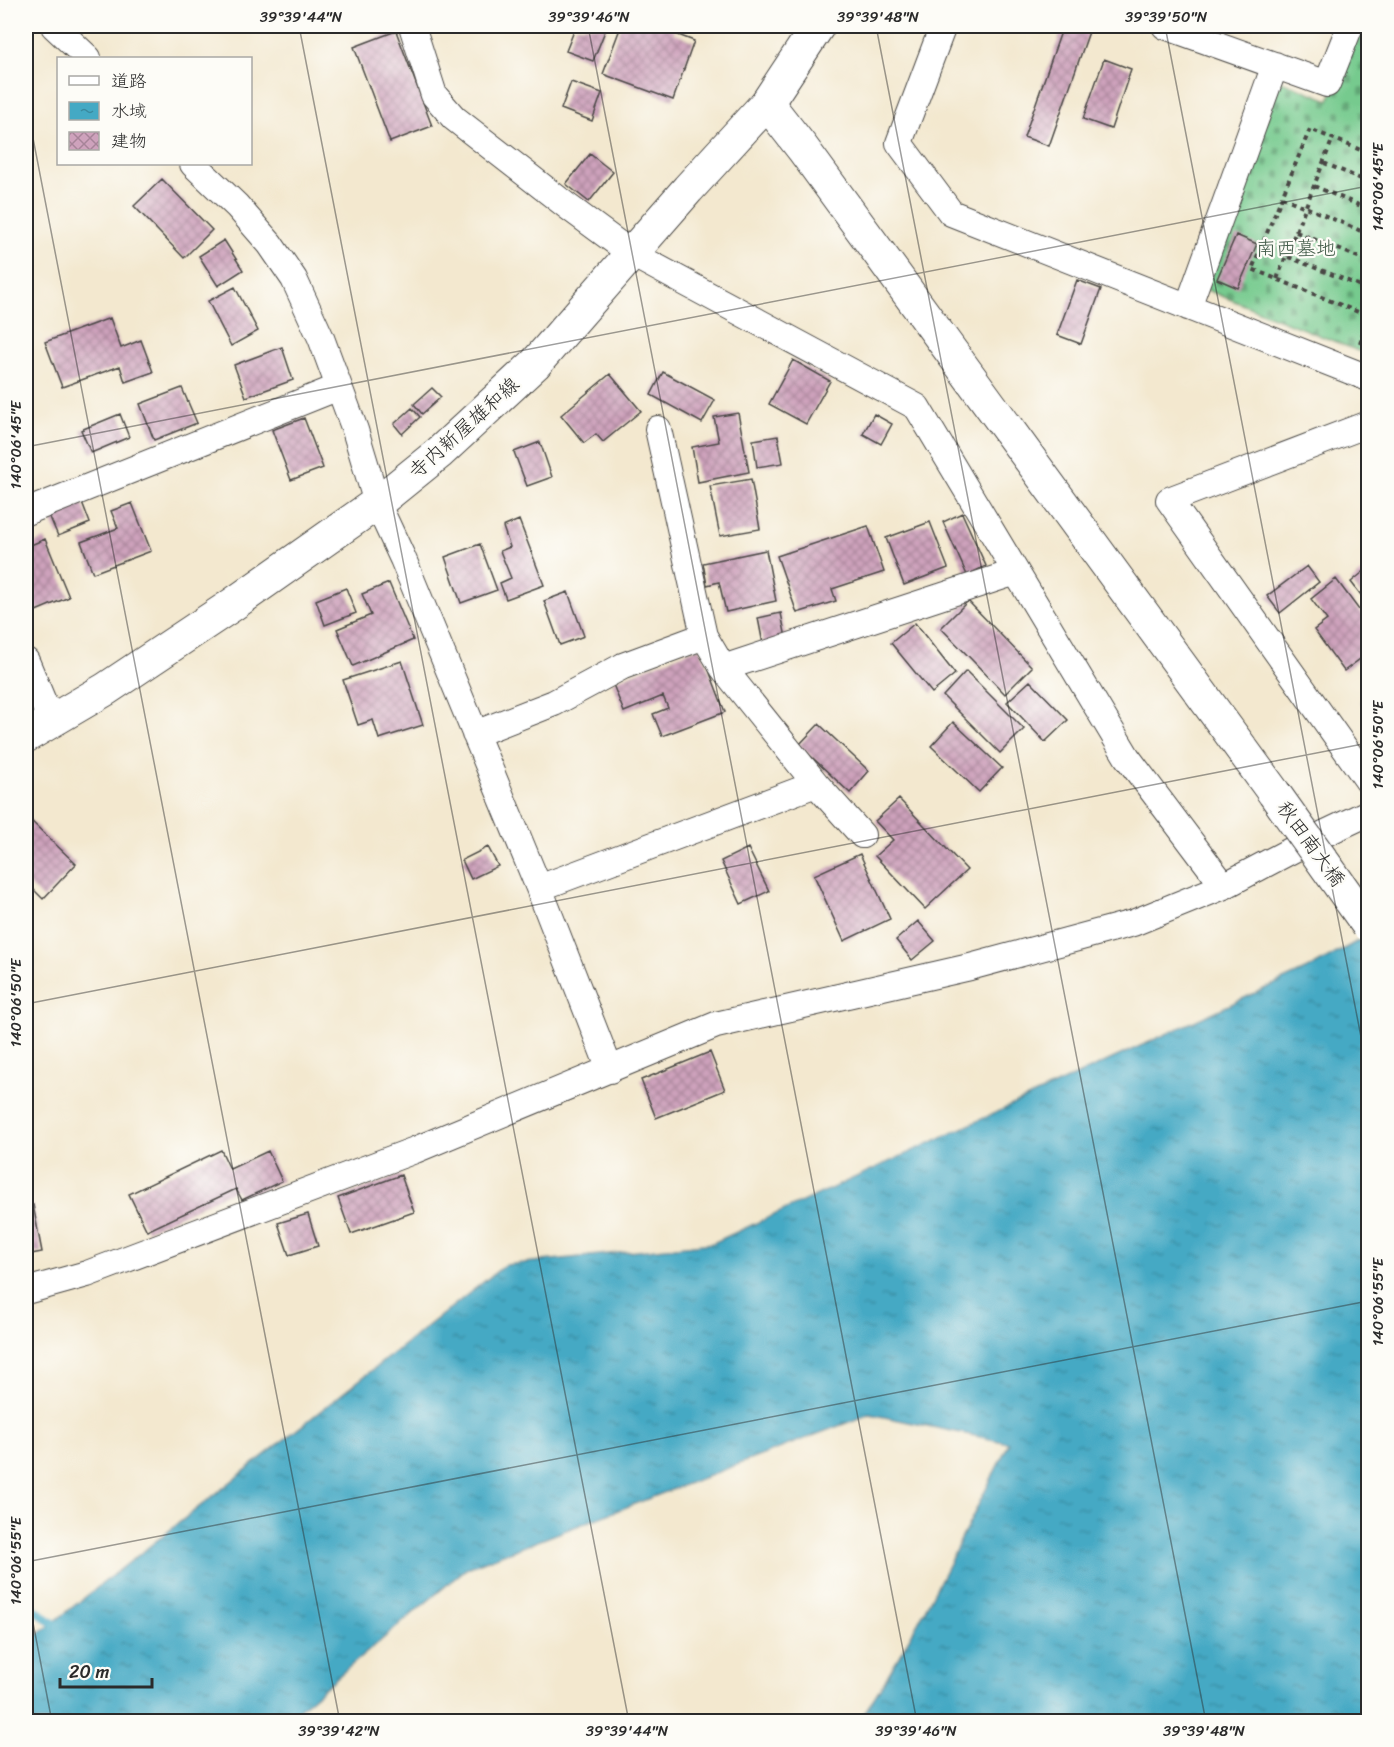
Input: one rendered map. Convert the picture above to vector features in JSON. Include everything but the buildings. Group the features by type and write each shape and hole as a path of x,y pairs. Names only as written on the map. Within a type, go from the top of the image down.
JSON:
{"main road":[{"name":"寺内新屋雄和線","path":"38,729 106,689 174,644 377,503 439,453 535,364 719,154 767,103 818,26"},
{"name":"秋田南大橋","path":"767,103 832,187 1368,925"}],"street":[{"path":"54,26 87,57"},
{"path":"412,26 434,94 454,118 567,206 632,254 917,406 1127,757 1224,886"},
{"path":"943,26 899,143 951,213 1368,378"},
{"path":"1165,26 1327,84 1350,26"},
{"path":"1188,307 1275,65"},
{"path":"194,165 237,206 270,244 294,279 321,338 355,430 377,503 403,560 539,888 610,1070"},
{"path":"26,512 339,387"},
{"path":"1368,424 1169,500 1368,781"},
{"path":"658,429 704,636 723,668 816,784 862,836"},
{"path":"723,668 1016,572"},
{"path":"475,734 554,703 623,666 704,636"},
{"path":"26,661 38,729"},
{"path":"539,888 816,784"},
{"path":"26,1291 87,1274 393,1158 716,1025 970,967 1133,923 1224,886 1368,813"}],"path":[{"path":"1358,351 1368,315 1252,269 1310,129 1368,153"},
{"path":"1277,279 1333,138"},
{"path":"1323,163 1368,182"},
{"path":"1314,186 1368,209"},
{"path":"1282,197 1368,234"},
{"path":"1296,232 1368,261"},
{"path":"1286,256 1368,289"}],"green space":[{"name":"南西墓地","path":"1359,26 1368,26 1368,355 1202,288 1281,81 1329,100"}],"water":[{"path":"1368,935 1368,1721 859,1721 920,1620 1009,1443 870,1414 467,1568 285,1721 26,1722 26,1644 505,1265 713,1243 1316,965"}],"waterway":[{"path":"26,1603 62,1630"}]}
